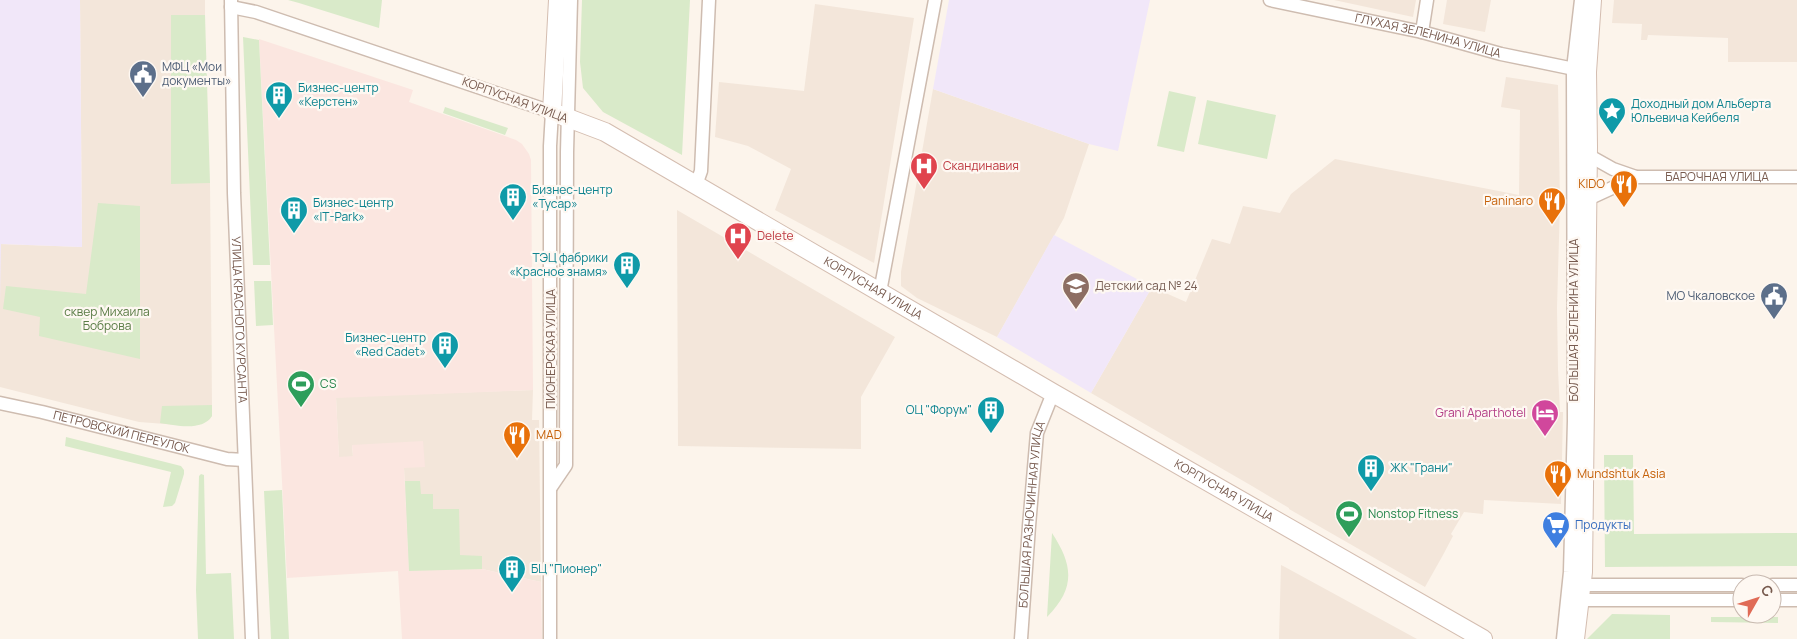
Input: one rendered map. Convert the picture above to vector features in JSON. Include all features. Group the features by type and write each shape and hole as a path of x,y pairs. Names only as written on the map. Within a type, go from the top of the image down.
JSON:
{"main road":[{"name":"ПИОНЕРСКАЯ УЛИЦА","path":"558,0 560,115"},
{"name":"БОЛЬШАЯ ЗЕЛЕНИНА УЛИЦА","path":"1575,639 1581,593 1588,155 1580,71 1592,0"},
{"name":"КОРПУСНАЯ УЛИЦА","path":"560,115 605,132 1053,393 1483,639"}],"street":[{"name":"ПИОНЕРСКАЯ УЛИЦА","path":"551,487 566,465 560,115 572,0"},
{"path":"696,185 701,172 709,0"},
{"path":"880,292 935,0"},
{"name":"ГЛУХАЯ ЗЕЛЕНИНА УЛИЦА","path":"1270,0 1422,32 1501,54 1580,71"},
{"path":"1422,32 1427,0"},
{"name":"БОЛЬШАЯ ЗЕЛЕНИНА УЛИЦА","path":"1563,639 1570,572 1581,0"},
{"name":"КОРПУСНАЯ УЛИЦА","path":"231,4 560,115"},
{"name":"УЛИЦА КРАСНОГО КУРСАНТА","path":"231,4 234,193 252,639"},
{"name":"ПИОНЕРСКАЯ УЛИЦА","path":"550,639 550,146 560,115"},
{"name":"БАРОЧНАЯ УЛИЦА","path":"1588,155 1613,169 1636,177 1797,177"},
{"name":"БАРОЧНАЯ УЛИЦА","path":"1586,200 1636,177"},
{"name":"БОЛЬШАЯ РАЗНОЧИННАЯ УЛИЦА","path":"1021,639 1028,526 1037,433 1053,393"},
{"name":"ПЕТРОВСКИЙ ПЕРЕУЛОК","path":"0,402 227,459 244,460"},
{"path":"1581,593 1732,585"},
{"path":"1782,585 1797,585"},
{"path":"1581,593 1732,600"},
{"path":"1782,600 1797,600"}],"shaded area":[{"path":"0,0 80,0 82,247 1,244 0,302"},
{"path":"80,0 205,0 205,15 171,15 171,183 210,183 212,416 209,420 200,424 192,426 139,422 0,387 0,244 82,247"},
{"path":"949,0 1150,0 1118,151 1089,144 933,89"},
{"path":"1334,0 1416,0 1413,17"},
{"path":"1447,0 1491,0 1485,32 1443,24"},
{"path":"1614,0 1797,0 1797,62 1728,62 1728,38 1648,35 1647,40 1641,40 1642,24 1612,23"},
{"path":"815,4 914,18 874,263 775,210 791,169 748,146 715,137 719,82 804,91"},
{"path":"259,39 413,90 409,102 516,140 522,144 529,154 531,160 533,390 336,398 339,457 353,456 352,445 423,441 425,467 404,468 409,570 482,569 541,582 542,639 402,639 398,571 287,578"},
{"path":"1506,77 1558,85 1560,203 1557,308 1560,412 1563,412 1561,504 1484,500 1483,514 1464,512 1425,587 1091,393 1152,287 1186,302 1212,239 1230,244 1243,206 1280,213 1291,194 1335,159 1519,195 1520,110 1501,107"},
{"path":"933,89 1089,144 1064,218 997,337 917,298 901,286 901,272"},
{"path":"677,210 895,337 861,397 861,449 678,446"},
{"name":"Детский сад № 24","path":"1054,235 1152,287 1091,393 997,337"},
{"path":"533,390 532,420 539,420 541,582 482,569 409,571 404,468 352,445 353,457 339,458 336,397"},
{"path":"1281,565 1285,567 1417,639 1279,639"}],"green space":[{"path":"288,0 382,0 379,28 299,3"},
{"path":"582,0 690,0 682,155 603,112 583,88 580,62"},
{"path":"171,15 205,15 210,183 171,184"},
{"path":"243,37 259,40 270,265 253,265"},
{"path":"1169,91 1196,97 1184,152 1157,146"},
{"path":"1207,100 1276,115 1267,159 1198,144"},
{"path":"445,107 508,128 505,135 443,113"},
{"name":"сквер Михаила Боброва","path":"98,203 140,206 140,359 39,336 40,317 3,309 6,286 86,294"},
{"path":"254,281 271,281 273,325 256,326"},
{"path":"212,405 212,416 202,424 180,426 160,423 162,406"},
{"path":"66,437 181,466 184,474 175,503 172,506 163,507 171,472 65,446"},
{"path":"1604,455 1633,455 1634,534 1797,533 1797,566 1605,567"},
{"path":"201,474 204,475 206,574 231,573 234,639 198,639 196,590 199,476"},
{"path":"405,481 420,481 421,494 433,494 433,509 459,509 460,555 482,556 482,569 409,571"},
{"path":"282,490 289,639 271,639 264,491"},
{"path":"1052,533 1064,556 1068,576 1063,596 1047,617"},
{"path":"1612,614 1670,615 1670,639 1587,639"},
{"path":"1711,617 1732,617 1732,622 1711,622"}],"place":[{"name":"МФЦ «Мои документы»","path":"143,98"},
{"name":"Бизнес-центр «Керстен»","path":"279,119"},
{"name":"Доходный дом Альберта Юльевича Кейбеля","path":"1612,135"},
{"name":"Скандинавия","path":"924,190"},
{"name":"KIDO","path":"1624,208"},
{"name":"Бизнес-центр «Тусар»","path":"513,221"},
{"name":"Paninaro","path":"1552,225"},
{"name":"Бизнес-центр «IT-Park»","path":"294,234"},
{"name":"Delete","path":"738,260"},
{"name":"ТЭЦ фабрики «Красное знамя»","path":"627,289"},
{"name":"Детский сад № 24","path":"1076,310"},
{"name":"МО Чкаловское","path":"1774,320"},
{"name":"Бизнес-центр «Red Cadet»","path":"445,369"},
{"name":"CS","path":"301,408"},
{"name":"ОЦ \"Форум\"","path":"991,434"},
{"name":"Grani Aparthotel","path":"1545,437"},
{"name":"MAD","path":"517,459"},
{"name":"ЖК \"Грани\"","path":"1371,492"},
{"name":"Mundshtuk Asia","path":"1558,498"},
{"name":"Nonstop Fitness","path":"1349,538"},
{"name":"Продукты","path":"1556,549"},
{"name":"БЦ \"Пионер\"","path":"512,593"}]}
